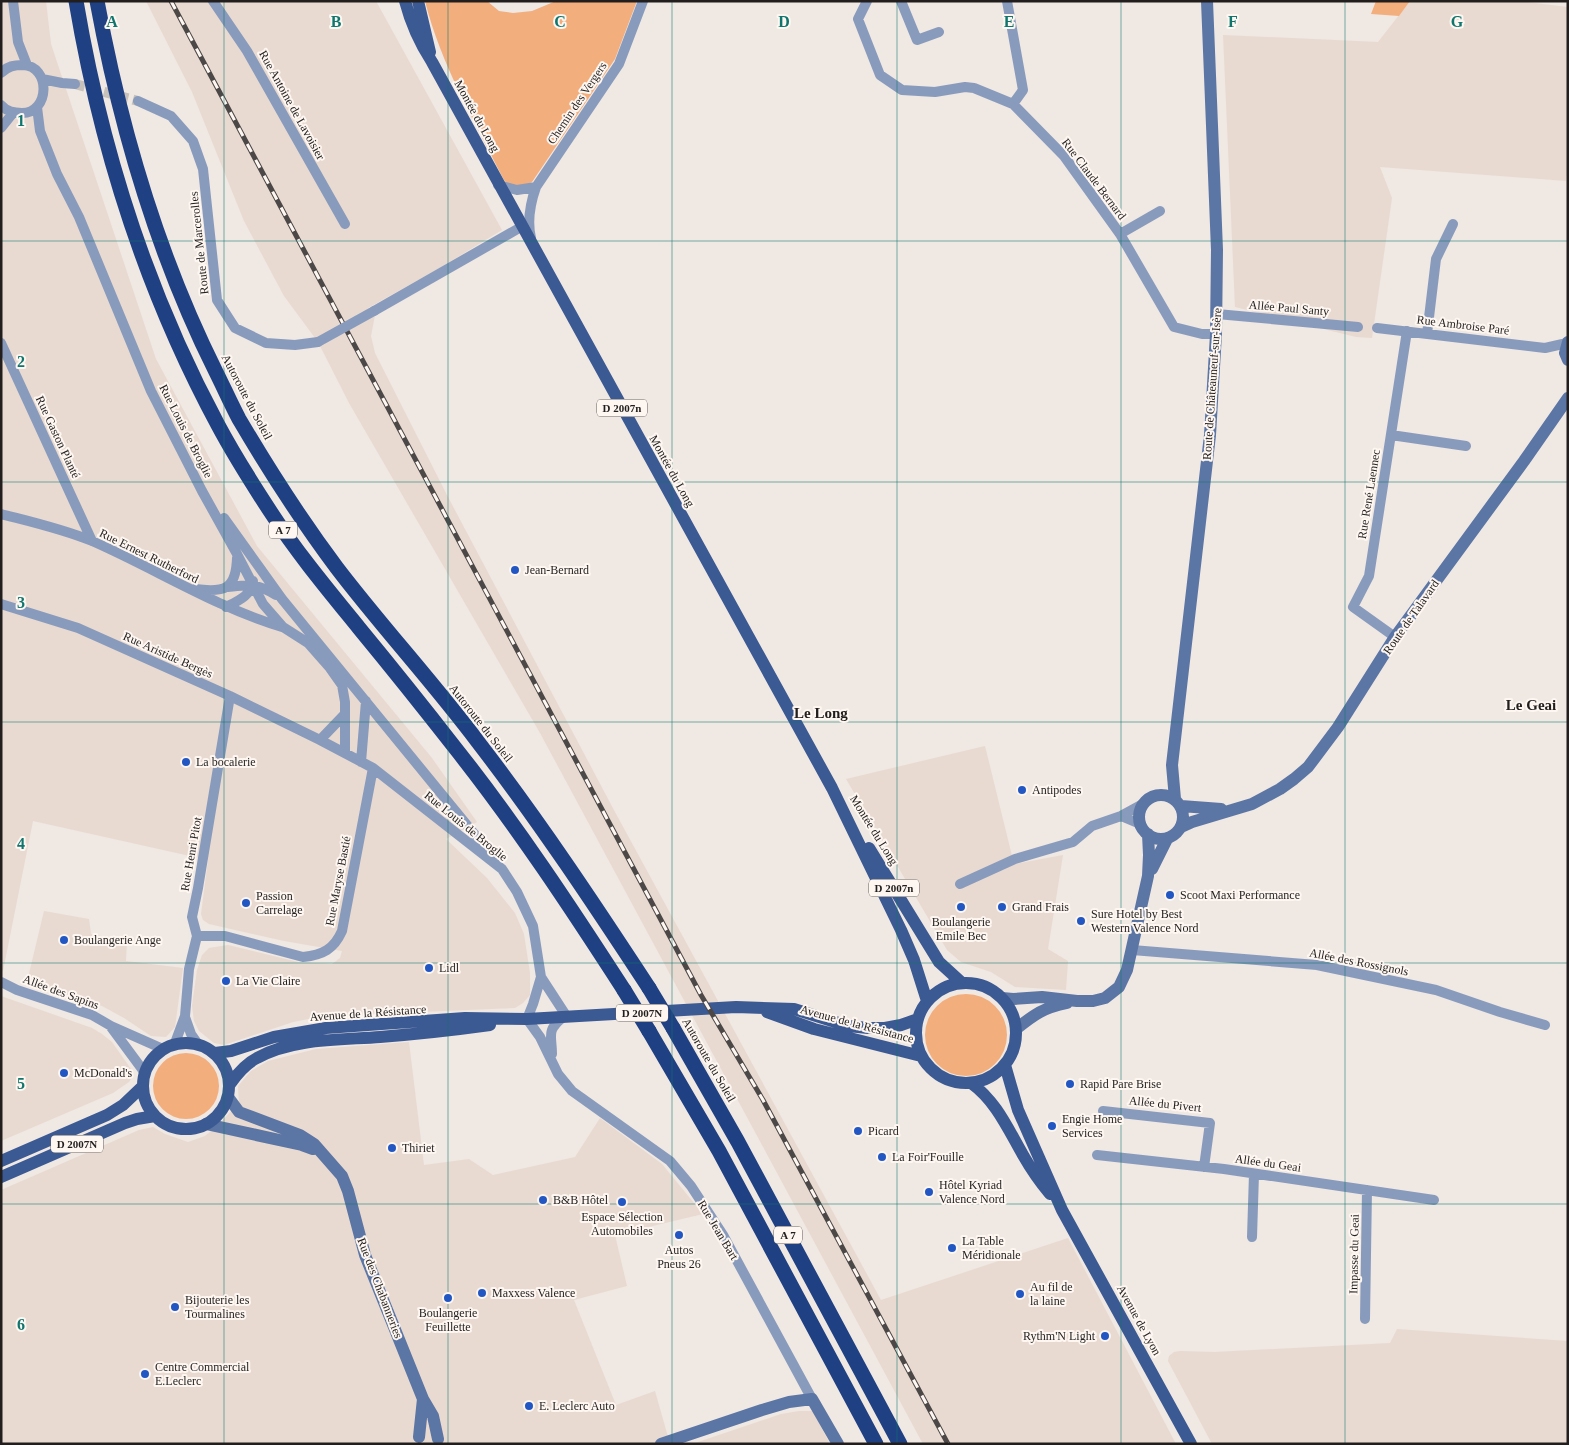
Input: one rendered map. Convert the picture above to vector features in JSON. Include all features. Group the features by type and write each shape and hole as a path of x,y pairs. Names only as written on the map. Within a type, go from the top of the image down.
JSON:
{"highway":[{"name":"A 7","path":"76,1 85,54 106,144 137,242 174,337 218,427 273,516 321,582 430,716 487,790 526,842 584,927 649,1030 719,1151 876,1444"},
{"name":"Autoroute du Soleil","path":"97,1 128,142 157,235 193,327 238,417 291,504 338,568 478,742 544,831 649,988 738,1142 900,1444"}],"main road":[{"name":"Montée du Long","path":"405,1 419,43 432,62 498,185 832,788 939,962 962,983"},
{"name":"Montée du Long","path":"418,1 432,62"},
{"name":"Montée du Long","path":"832,788 901,930 928,1001"},
{"path":"962,983 984,986 1002,998 1011,1012 1016,1029 1014,1048 1005,1066 983,1080 970,1083 950,1081 932,1071 921,1056 916,1038 918,1019 928,1001 943,989 962,983"},
{"name":"Avenue de la Résistance","path":"215,1053 231,1052 274,1037 326,1028 464,1018 527,1019 719,1008 758,1008 794,1010 848,1026 868,1028 885,1028 918,1019"},
{"name":"Avenue de la Résistance","path":"758,1008 814,1029 921,1056"},
{"name":"Avenue de la Résistance","path":"230,1084 238,1072 256,1058 293,1046 463,1029 527,1019"},
{"path":"186,1042 198,1044 215,1053 226,1067 230,1084 228,1097 220,1113 206,1124 191,1129 176,1128 162,1122 148,1107 144,1097 143,1086 145,1073 149,1063 162,1049 186,1042"},
{"name":"Avenue de Lyon","path":"1005,1066 1018,1110 1062,1210 1191,1444"},
{"name":"Avenue de Lyon","path":"970,1083 981,1090 998,1112 1034,1174 1062,1210"},
{"name":"D 2007N","path":"1,1161 107,1115 124,1105 143,1086"},
{"name":"D 2007N","path":"1,1178 125,1123 155,1116"}],"street":[{"path":"13,1 18,42 27,66"},
{"name":"Rue Antoine de Lavoisier","path":"214,1 247,50 345,224"},
{"name":"Chemin des Vergers","path":"532,246 529,226 530,210 536,187 619,64 643,1"},
{"name":"Rue Claude Bernard","path":"867,1 858,19 880,75 902,90 935,92 965,87 974,88 1013,104 1064,156 1120,234 1174,327 1202,334 1216,334"},
{"path":"901,1 917,40 938,32"},
{"path":"1007,1 1023,90 1013,104"},
{"name":"Route de Châteauneuf-sur-Isère","path":"1178,802 1172,765 1210,436 1217,314 1217,250 1207,1"},
{"path":"14,65 18,42"},
{"path":"1,73 14,65 27,66 36,70 42,79 44,90 42,99 36,107 26,113 5,111 1,128"},
{"path":"42,79 75,84"},
{"path":"44,90 62,83"},
{"name":"Route de Marcerolles","path":"138,101 172,116 192,140 204,169 217,300 235,328 266,344 295,345 318,342 522,227"},
{"name":"Rue Louis de Broglie","path":"36,107 40,131 57,174 87,235 151,391 252,586 263,604 283,627 308,643 342,685 345,702 345,752"},
{"name":"Rue Louis de Broglie","path":"26,113 40,131"},
{"path":"498,185 517,190 536,187"},
{"path":"1120,234 1160,212"},
{"path":"1427,334 1436,259 1453,224"},
{"name":"Allée Paul Santy","path":"1217,314 1358,327"},
{"name":"Rue Ambroise Paré","path":"1377,328 1545,348 1567,343"},
{"name":"Rue René Laennec","path":"1395,637 1353,607 1369,576 1407,331"},
{"name":"Rue Gaston Planté","path":"1,343 92,541"},
{"path":"1567,343 1565,353 1567,359"},
{"name":"Rue Ambroise Paré","path":"1545,348 1567,359"},
{"name":"Route de Talavard","path":"1181,828 1192,822 1252,804 1294,779 1308,767 1321,752 1395,637 1524,462 1568,398"},
{"path":"1391,435 1466,446"},
{"path":"202,491 206,492 211,498 282,599 502,869"},
{"name":"Rue Ernest Rutherford","path":"1,514 64,531 92,541 226,607 283,627"},
{"path":"228,587 234,580 237,571 237,554"},
{"path":"226,607 240,600 249,592 252,586 254,560"},
{"path":"187,588 215,591 228,587 262,587 282,599"},
{"name":"Rue Aristide Bergès","path":"1,604 78,628 230,696 320,740"},
{"name":"Rue Henri Pitot","path":"175,1044 184,1016 189,969 197,936 192,917 230,696"},
{"path":"361,762 366,701"},
{"path":"320,740 344,715"},
{"name":"Rue Louis de Broglie","path":"320,740 373,768 502,869 517,892 533,926 541,977 565,1017"},
{"name":"Route de Châteauneuf-sur-Isère","path":"1156,795 1172,765"},
{"name":"Rue Maryse Bastié","path":"197,936 225,936 303,957 316,956 337,942 342,931 373,768"},
{"path":"960,884 1015,859 1073,842 1092,826 1121,816 1156,795 1169,796 1178,802 1184,813 1184,820 1181,828 1167,839 1148,876"},
{"name":"Route de Talavard","path":"1178,802 1233,810"},
{"path":"1140,824 1139,814 1143,804"},
{"path":"1121,816 1140,824 1148,834 1160,839 1167,839"},
{"path":"1002,998 1013,999 1042,996 1077,1001 1093,1001 1112,994 1124,979 1132,950 1148,876 1150,855 1148,834"},
{"name":"Allée des Rossignols","path":"1132,950 1317,965 1436,990 1545,1025"},
{"name":"Rue Louis de Broglie","path":"527,1019 534,1004 541,977"},
{"name":"Allée des Sapins","path":"1,982 17,990 92,1015 111,1026 162,1049"},
{"path":"1016,1029 1050,1006 1077,1001"},
{"path":"184,1016 198,1044"},
{"name":"Rue Jean Bart","path":"565,1017 553,1026 550,1032 552,1058 558,1074 572,1091 670,1161 691,1186 723,1236 838,1444"},
{"name":"Rue Jean Bart","path":"527,1019 552,1058"},
{"name":"Allée des Sapins","path":"111,1026 145,1073"},
{"name":"Rue des Chabanneries","path":"228,1097 239,1112 300,1135 322,1152 342,1176 348,1191 365,1255 423,1399 433,1416 440,1441"},
{"name":"Allée du Pivert","path":"1103,1111 1210,1123 1204,1167"},
{"path":"206,1124 302,1145 322,1152"},
{"name":"Allée du Geai","path":"1097,1154 1204,1167 1434,1200"},
{"path":"1252,1237 1254,1174"},
{"name":"Impasse du Geai","path":"1365,1319 1368,1190"},
{"name":"Rue des Chabanneries","path":"416,1440 423,1399"},
{"path":"661,1444 762,1410 789,1402 812,1399"},
{"path":"416,1440 426,1435 440,1441"}],"shaded area":[{"path":"1,1 46,1 51,44 156,359 257,546 432,758 477,822 446,839 487,878 515,913 524,934 530,973 530,995 515,1008 324,1016 293,1022 224,1045 214,1043 199,1031 194,1021 192,1006 197,970 202,955 209,948 228,945 298,962 332,964 340,958 342,951 284,941 209,924 203,920 201,914 208,860 33,821 3,971 1,970"},
{"path":"146,1 376,1 502,230 438,269 368,308 376,310 371,336 375,353 448,497 615,812 881,1300 1068,1238 1176,1444 923,1444 540,733 349,403 318,342 284,296 244,221 192,92"},
{"path":"425,1 487,1 499,11 513,13 532,11 556,1 637,1 615,59 532,182 526,185 509,186 470,115 449,70"},
{"path":"1376,1 1410,1 1399,16 1371,14"},
{"path":"1410,1 1518,1 1568,7 1568,167 1566,181 1380,167 1392,198 1372,338 1356,337 1235,307 1223,35 1378,42"},
{"path":"985,746 1014,864 1063,855 1048,949 1068,961 1066,990 1015,987 991,972 961,962 947,950 846,779"},
{"path":"44,911 89,919 91,934 127,941 126,961 183,968 175,1027 166,1037 151,1036 102,1006 27,982"},
{"path":"966,994 982,997 995,1006 1004,1019 1007,1035 1004,1051 995,1064 982,1073 966,1076 950,1073 937,1064 928,1051 925,1035 928,1019 937,1006 950,997"},
{"path":"1,996 92,1028 102,1034 112,1042 131,1069 133,1076 129,1082 113,1093 1,1141"},
{"path":"409,1042 424,1165 469,1159 493,1175 575,1157 600,1118 662,1164 703,1214 615,1235 627,1286 574,1300 616,1405 655,1391 670,1444 1,1444 1,1190 139,1130 153,1127 165,1134 188,1142 205,1136 239,1103 238,1086 251,1071 268,1061 316,1049"},
{"path":"180,1053 192,1053 204,1058 214,1068 219,1080 217,1099 204,1114 192,1119 180,1119 168,1114 158,1104 153,1092 153,1080 158,1068 168,1058"},
{"path":"1397,1329 1568,1341 1568,1444 1212,1444 1168,1361 1169,1356 1174,1352 1180,1351 1214,1352 1390,1343"},
{"path":"813,1411 830,1444 692,1444 781,1414"}],"tunnel":[{"path":"75,84 138,101"}],"railway":[{"path":"171,1 701,995 763,1100 948,1444"}],"place":[{"name":"Jean-Bernard","path":"515,570"},
{"name":"La bocalerie","path":"186,762"},
{"name":"Antipodes","path":"1022,790"},
{"name":"Scoot Maxi Performance","path":"1170,895"},
{"name":"Passion Carrelage","path":"246,903"},
{"name":"Boulangerie Emile Bec","path":"961,907"},
{"name":"Grand Frais","path":"1002,907"},
{"name":"Sure Hotel by Best Western Valence Nord","path":"1081,921"},
{"name":"Boulangerie Ange","path":"64,940"},
{"name":"Lidl","path":"429,968"},
{"name":"La Vie Claire","path":"226,981"},
{"name":"McDonald's","path":"64,1073"},
{"name":"Rapid Pare Brise","path":"1070,1084"},
{"name":"Engie Home Services","path":"1052,1126"},
{"name":"Picard","path":"858,1131"},
{"name":"Thiriet","path":"392,1148"},
{"name":"La Foir'Fouille","path":"882,1157"},
{"name":"Hôtel Kyriad Valence Nord","path":"929,1192"},
{"name":"B&B Hôtel","path":"543,1200"},
{"name":"Espace Sélection Automobiles","path":"622,1202"},
{"name":"Autos Pneus 26","path":"679,1235"},
{"name":"La Table Méridionale","path":"952,1248"},
{"name":"Maxxess Valence","path":"482,1293"},
{"name":"Au fil de la laine","path":"1020,1294"},
{"name":"Boulangerie Feuillette","path":"448,1298"},
{"name":"Bijouterie les Tourmalines","path":"175,1307"},
{"name":"Rythm'N Light","path":"1105,1336"},
{"name":"Centre Commercial E.Leclerc","path":"145,1374"},
{"name":"E. Leclerc Auto","path":"529,1406"}],"district":[{"name":"Le Geai","path":"1531,705"},
{"name":"Le Long","path":"821,713"}]}
